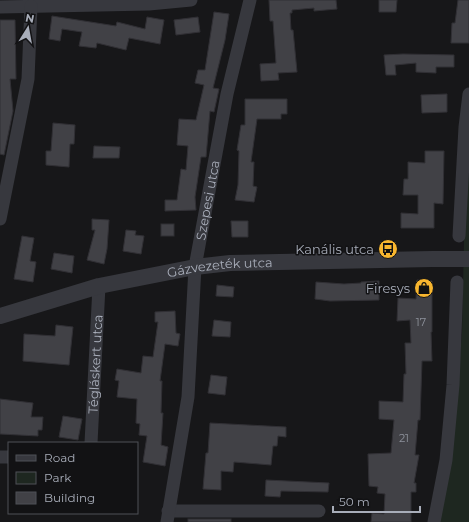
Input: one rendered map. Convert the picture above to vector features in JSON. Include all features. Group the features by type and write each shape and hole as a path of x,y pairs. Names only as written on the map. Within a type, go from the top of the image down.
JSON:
{"street":[{"path":"0,7 149,4 191,0"},
{"name":"Szepesi utca","path":"168,516 188,397 195,267 227,94 250,0"},
{"path":"0,219 28,79 31,6"},
{"path":"459,236 465,127 469,94"},
{"name":"Gázvezeték utca","path":"445,258 469,265"},
{"name":"Gázvezeték utca","path":"0,316 99,286 195,267 230,263 445,258 469,259"},
{"path":"434,522 446,460 453,385 457,282"},
{"name":"Tégláskert utca","path":"91,442 99,286"},
{"path":"168,516 319,511"}],"green space":[{"path":"469,170 469,522 439,522 447,484 462,334 465,194"}],"building":[{"path":"269,0 336,0 337,9 314,11 314,8 292,10 292,13 290,13 291,30 293,30 297,72 278,73 279,80 261,81 260,64 276,63 273,21 270,21"},
{"path":"379,0 397,0 396,12 379,12"},
{"path":"458,0 469,0 469,43 451,43 452,23 455,23"},
{"path":"214,12 229,14 225,40 213,88 219,89 214,112 210,111 206,157 201,157 195,197 196,210 165,211 165,200 177,200 181,169 186,170 188,146 177,145 179,119 196,120 204,85 195,83 198,70 205,70"},
{"path":"52,16 116,26 117,22 145,29 147,17 164,20 160,44 129,38 126,50 97,43 96,48 79,46 82,32 62,29 60,41 49,39"},
{"path":"198,17 200,32 176,35 174,20"},
{"path":"0,20 15,20 16,79 10,79 13,111 4,155 0,154"},
{"path":"384,55 454,55 454,67 436,67 436,73 416,72 416,63 395,65 396,75 386,75"},
{"path":"447,94 447,112 422,113 421,95"},
{"path":"245,99 287,99 287,114 281,114 281,119 257,119 251,162 254,162 253,186 257,187 254,202 235,200 238,185 239,151 237,150 241,125 245,125"},
{"path":"53,123 75,125 74,144 70,144 69,167 46,165 46,151 51,151"},
{"path":"94,146 120,147 119,158 93,158"},
{"path":"425,151 444,151 443,204 434,203 434,228 401,228 401,213 418,214 418,195 403,195 404,179 408,179 408,162 425,163"},
{"path":"92,219 109,220 107,249 104,264 87,260 95,230 92,230"},
{"path":"231,221 248,221 248,237 232,237"},
{"path":"161,224 174,224 174,236 161,236"},
{"path":"126,230 136,231 135,235 144,236 141,254 123,251"},
{"path":"22,236 34,238 30,261 36,262 33,282 14,279"},
{"path":"54,253 74,256 72,273 51,269"},
{"path":"417,280 432,281 432,361 422,361 420,420 418,420 415,455 419,455 414,483 416,483 416,492 411,492 411,522 371,522 372,513 384,514 385,494 377,493 378,487 369,486 368,454 391,453 394,420 379,419 379,401 403,402 404,374 406,374 405,343 411,343 410,320 397,321 398,298 416,299"},
{"path":"379,281 379,300 330,301 315,299 316,282 344,284"},
{"path":"217,285 234,287 233,297 216,296"},
{"path":"175,311 176,333 180,334 178,346 165,344 160,381 162,381 161,413 163,413 161,445 168,447 165,466 143,462 147,436 139,435 140,424 136,423 137,399 117,397 119,381 115,380 117,369 141,373 143,356 153,357 158,322 155,322 155,312"},
{"path":"214,320 231,322 230,337 212,336"},
{"path":"56,325 73,327 69,365 23,361 24,334 55,336"},
{"path":"211,375 227,377 225,395 208,393"},
{"path":"0,399 33,403 31,417 43,417 42,430 38,430 38,436 0,434"},
{"path":"63,416 82,419 78,440 59,437"},
{"path":"210,423 286,427 286,437 278,436 277,446 273,446 271,465 234,462 233,472 221,471 221,490 203,489"},
{"path":"266,480 329,483 328,492 281,491 280,497 265,496"},
{"path":"188,519 231,519 231,522 188,522"}],"place":[{"name":"Kanális utca","path":"388,249"},
{"name":"Firesys","path":"424,288"}]}
